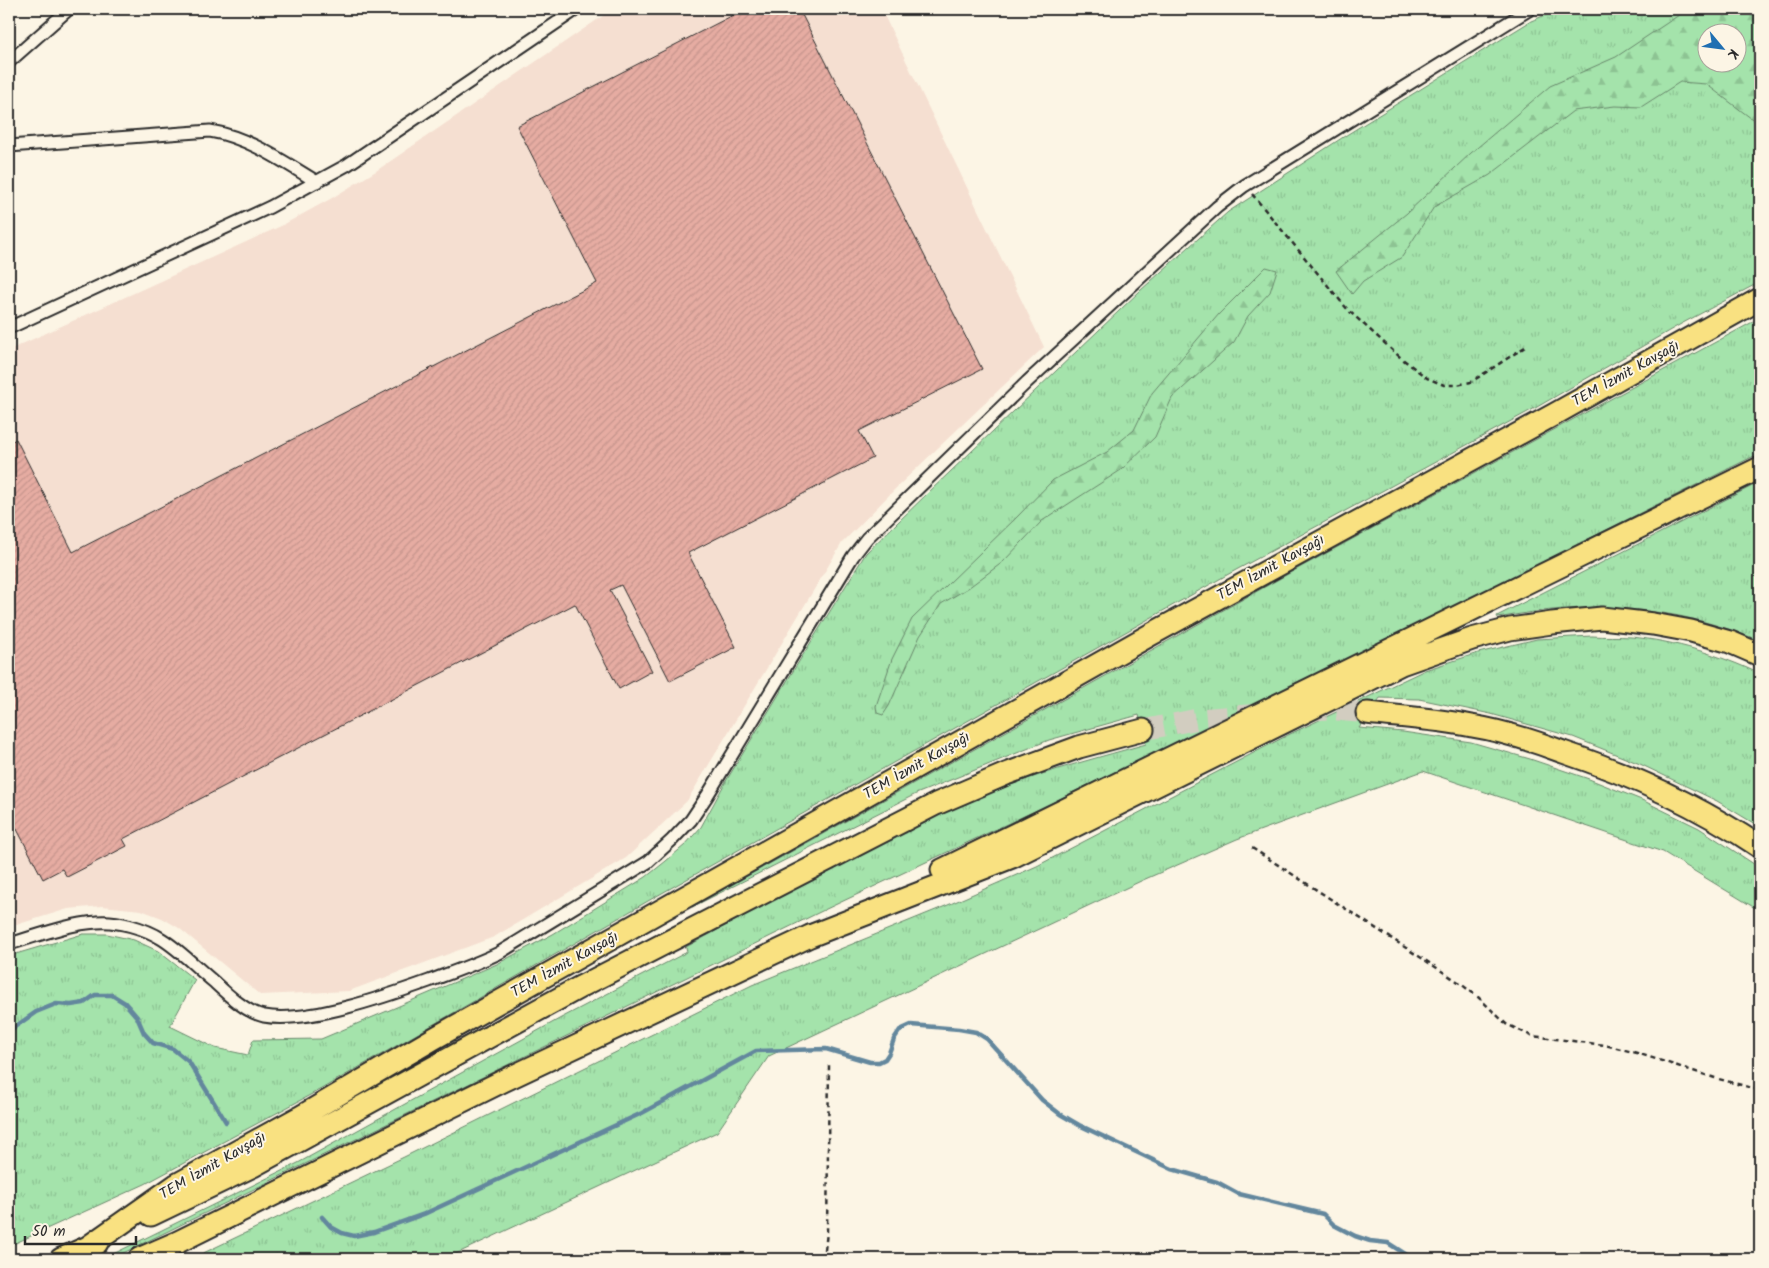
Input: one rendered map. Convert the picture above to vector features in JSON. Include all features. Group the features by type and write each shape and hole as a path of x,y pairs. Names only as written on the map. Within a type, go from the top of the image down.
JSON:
{"highway":[{"name":"TEM İzmit Kavşağı","path":"85,1249 176,1184 300,1117 449,1030 1158,630 1546,419 1760,299"},
{"path":"139,1259 186,1238 503,1081 810,936 1760,468"},
{"path":"810,936 1012,856 1401,664 1472,639 1510,629 1602,618 1691,631 1730,642 1760,655"},
{"path":"1367,713 1472,726 1529,740 1600,764 1703,811 1760,847"},
{"path":"61,1259 253,1166 582,986 936,804 1079,746 1143,730"}],"street":[{"path":"9,62 70,9"},
{"path":"9,328 270,207 347,166 577,9"},
{"path":"9,944 64,928 97,922 142,929 161,938 180,952 241,1006 262,1016 286,1017 315,1014 399,991 480,963 640,867 672,840 701,804 852,556 867,538 1027,382 1204,219 1244,186 1530,9"},
{"path":"9,146 210,131 226,134 276,156 317,182"}],"path":[{"path":"1244,186 1348,310 1401,358 1427,378 1444,385 1471,382 1528,345"},
{"path":"1252,848 1456,981 1515,1030 1545,1039 1605,1045 1760,1090"},
{"path":"824,1259 827,1232 829,1065"}],"shaded area":[{"path":"613,9 881,9 1044,347 898,486 842,543 687,801 626,858 494,937 349,991 260,995 179,928 162,918 141,910 102,906 68,909 9,927 9,350 281,226 332,198 376,171"}],"green space":[{"path":"1560,9 1760,9 1760,282 1681,324 1537,407 1225,576 655,897 323,1088 145,1184 9,1246 9,956 83,934 107,934 134,940 158,951 195,980 170,1026 215,1048 248,1055 253,1040 321,1039 497,964 553,934 646,877 685,845 701,827 726,781 866,553 1141,290 1228,212 1348,134 1531,21"},
{"path":"1700,9 1722,9 1756,16 1760,14 1760,125 1706,84 1680,82 1641,107 1615,106 1573,111 1490,175 1434,207 1402,257 1363,281 1352,294 1336,271 1407,213 1471,153 1550,86 1616,57 1682,13"},
{"path":"1266,267 1277,270 1270,292 1248,316 1234,342 1172,398 1155,437 1121,470 1042,521 1003,562 968,588 941,604 920,636 889,706 883,715 877,713 876,706 892,659 912,619 1053,480 1107,452 1134,430 1152,393 1219,314"},
{"path":"1760,318 1760,453 1383,642 1041,808 822,911 111,1259 103,1259 298,1163 561,1018 687,952 686,947 804,883 925,821 1025,780 1146,744 1139,715 1049,740 916,794 692,907 1286,575"},
{"path":"1760,482 1760,641 1696,620 1631,609 1565,609 1498,618 1497,616"},
{"path":"1592,636 1631,637 1681,645 1713,655 1760,674 1760,827 1717,801 1640,764 1573,737 1491,714 1419,699 1380,698 1359,728 1471,742 1589,779 1644,801 1699,828 1760,868 1760,911 1663,852 1423,771 1237,839 1143,880 769,1056 717,1132 445,1259 191,1259 404,1157 752,985 948,905 1037,866 1290,734 1425,670 1478,653 1537,639"}],"building":[{"path":"745,9 799,9 982,369 859,431 873,458 688,553 736,647 670,681 621,585 610,590 652,671 619,689 575,604 123,839 127,846 67,877 62,869 43,879 9,814 9,443 16,439 73,552 597,283 517,126"}],"waterway":[{"path":"9,1031 36,1012 56,1004 71,1005 84,1003 95,995 112,995 125,1003 137,1017 144,1033 153,1043 173,1049 189,1062 226,1122"},
{"path":"322,1217 331,1227 342,1233 354,1236 374,1232 424,1214 642,1113 756,1051 826,1049 870,1062 879,1062 885,1059 889,1053 894,1039 900,1030 911,1025 976,1032 987,1039 1042,1100 1060,1114 1079,1125 1172,1169 1217,1182 1239,1194 1323,1214 1334,1225 1355,1236 1370,1241 1388,1243 1413,1259"}],"tunnel":[{"path":"1305,711 1326,709 1367,713"},
{"path":"1143,730 1198,719 1260,714"}]}
